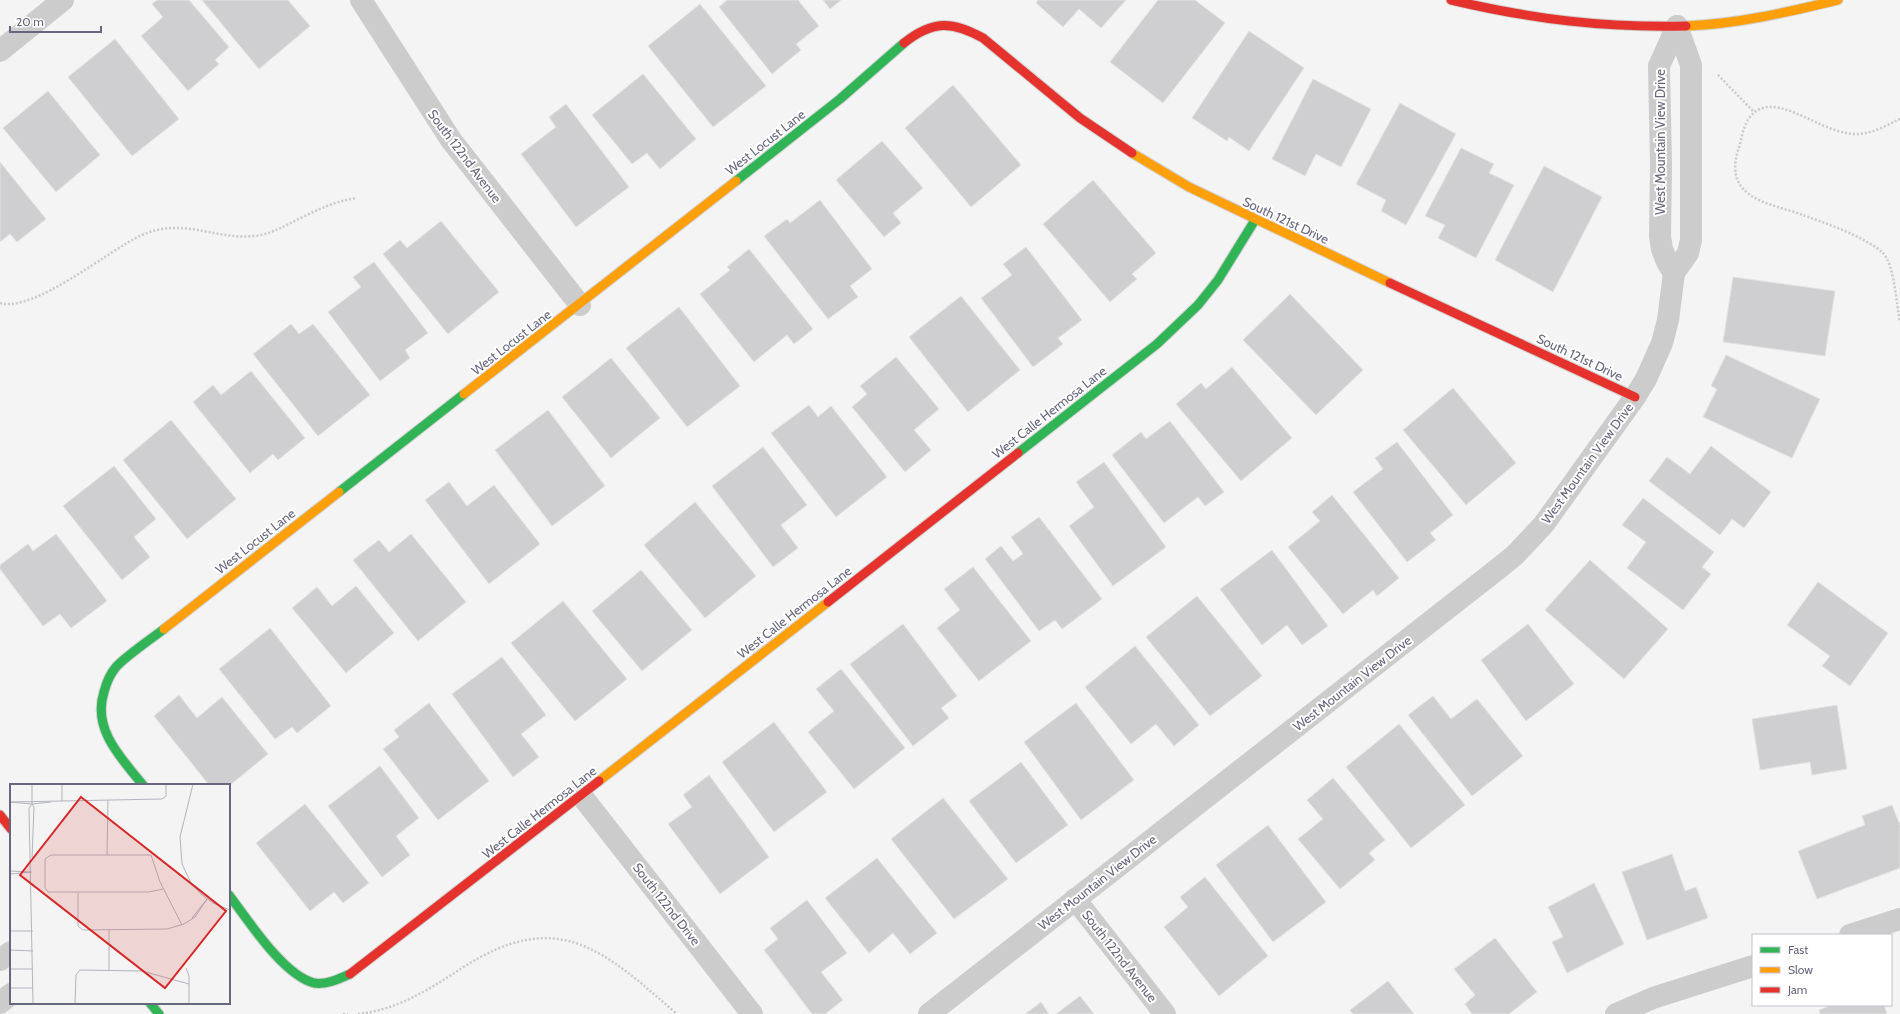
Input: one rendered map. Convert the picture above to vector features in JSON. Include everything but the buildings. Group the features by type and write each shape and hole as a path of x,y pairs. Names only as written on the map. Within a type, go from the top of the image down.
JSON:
{"street":[{"path":"0,51 63,0"},
{"name":"South 122nd Avenue","path":"361,0 451,140 580,305"},
{"path":"1451,0 1552,22 1623,28 1677,26 1748,20 1782,14 1838,0"},
{"name":"West Locust Lane","path":"142,784 113,746 104,731 99,715 100,698 106,682 116,667 580,305 830,107 902,44 918,33 935,26 951,25"},
{"name":"South 121st Drive","path":"951,25 968,30 983,38 1051,96 1113,141 1189,188 1635,397"},
{"name":"West Mountain View Drive","path":"1674,273 1667,262 1662,249 1660,236 1661,165 1659,66 1677,26"},
{"name":"West Mountain View Drive","path":"929,1014 1515,555 1544,524 1635,397 1646,378 1662,343 1668,320 1674,273 1688,253 1690,240 1691,185 1691,65 1677,26"},
{"name":"West Calle Hermosa Lane","path":"230,896 288,968 301,978 314,983 330,982 343,978 356,971 1157,344 1198,305 1218,280 1255,220"},
{"name":"South 122nd Drive","path":"581,795 752,1014"},
{"path":"0,815 10,828"},
{"name":"South 122nd Avenue","path":"1076,899 1165,1014"},
{"path":"1853,934 1900,919"},
{"path":"0,960 10,953"},
{"path":"1616,1014 1653,998 1752,966"},
{"path":"0,1003 10,995"},
{"path":"151,1004 159,1014"}],"path":[{"path":"1715,73 1754,112"},
{"path":"1900,119 1869,132 1853,134 1823,127 1787,109 1768,107 1754,112 1746,123 1736,156 1736,174 1738,182 1752,196 1830,226 1866,242 1883,253 1890,268 1900,322"},
{"path":"0,303 13,304 44,293 80,274 129,242 151,231 175,227 239,236 265,234 333,203 356,198"},
{"path":"358,1014 383,1009 418,995 464,967 508,945 532,938 547,938 574,942 598,952 622,968 677,1014"},
{"path":"343,1014 348,1014"}],"traffic: fast":[{"path":"736,181 840,99 904,43"},
{"path":"1018,453 1157,344 1198,305 1218,280 1255,220"},
{"path":"339,492 464,394"},
{"path":"142,784 118,753 105,731 101,706 106,686 116,667 164,629"},
{"path":"230,896 256,932 278,958 302,978 314,983 323,983 337,980 350,974"},
{"path":"151,1004 159,1014"}],"traffic: slow":[{"path":"1686,26 1744,20 1838,0"},
{"path":"1132,153 1189,187 1390,283"},
{"path":"464,394 736,181"},
{"path":"164,629 339,492"},
{"path":"599,781 828,602"}],"traffic: jam":[{"path":"1451,0 1481,7 1568,21 1597,24 1686,26"},
{"path":"904,43 914,35 934,27 952,26 972,32 983,38 1080,118 1132,153"},
{"path":"1390,283 1635,397"},
{"path":"828,602 1018,453"},
{"path":"350,974 599,781"},
{"path":"0,815 10,828"}]}
